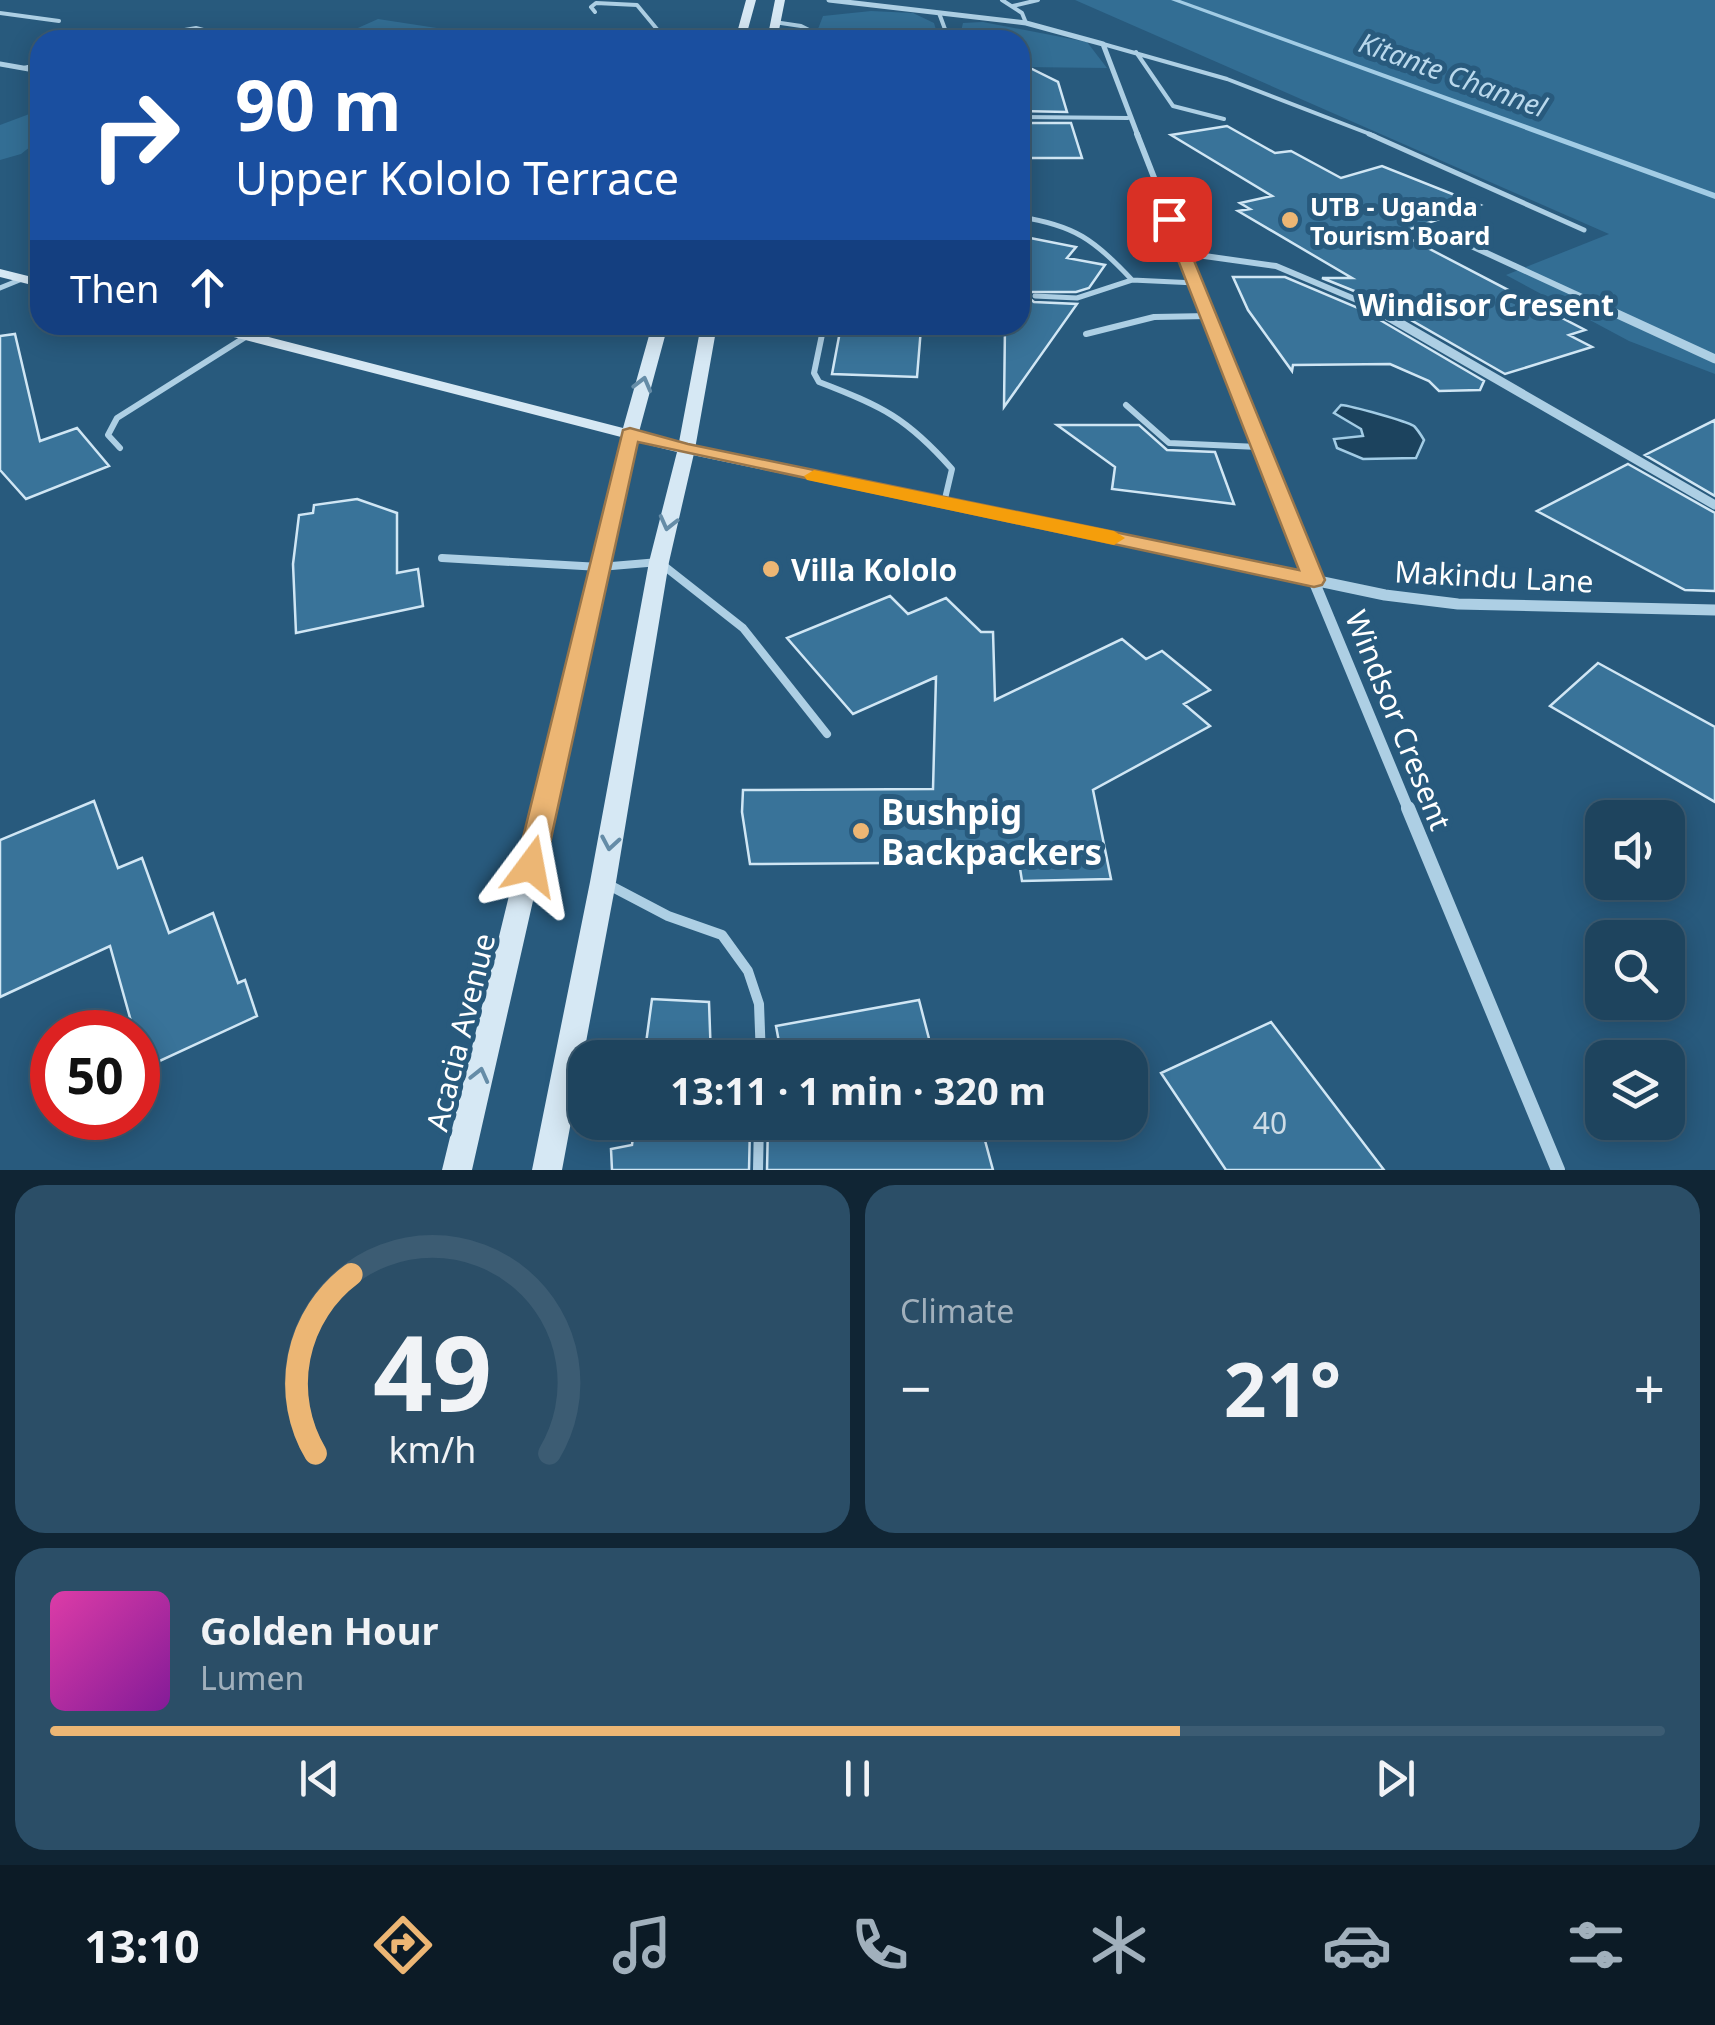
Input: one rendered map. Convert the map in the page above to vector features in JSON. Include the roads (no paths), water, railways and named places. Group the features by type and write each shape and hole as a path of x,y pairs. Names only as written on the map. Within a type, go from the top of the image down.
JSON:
{"main road":[{"path":"743,30 751,0"},
{"path":"773,30 780,0"},
{"path":"0,273 30,281"},
{"path":"243,335 686,449"},
{"name":"Acacia Avenue","path":"457,1170 630,434 657,335"},
{"path":"547,1170 659,562 707,335"}],"street":[{"path":"829,0 1026,23 1079,34 1103,44"},
{"name":"Windsor Cresent","path":"1103,44 1128,118 1258,447 1558,1170"},
{"path":"0,64 30,68"},
{"path":"1454,238 1715,359"},
{"path":"1183,253 1276,266 1375,308 1715,505"},
{"name":"Makindu Lane","path":"686,449 1385,595 1458,604 1715,610"}],"lane":[{"path":"1002,0 1022,12 1026,23"},
{"path":"1013,6 1038,0"},
{"path":"595,12 591,7 596,3 637,5 658,30"},
{"path":"0,13 59,20"},
{"path":"939,13 945,30"},
{"path":"774,22 809,30"},
{"path":"1103,44 1191,64 1328,115 1584,230"},
{"path":"1136,52 1173,106 1224,119"},
{"path":"1030,116 1128,118"},
{"path":"1030,218 1054,221 1088,234 1132,280"},
{"path":"0,288 22,279"},
{"path":"1035,296 1078,298 1132,280 1196,283"},
{"path":"1086,334 1154,318 1209,316"},
{"path":"822,335 814,373 819,382 882,406 919,432 952,469 944,503"},
{"path":"120,448 108,435 117,418 247,336"},
{"path":"1126,405 1169,443 1258,447"},
{"path":"442,558 600,567 659,562 743,628 827,734"},
{"path":"603,882 668,916 722,935 748,971 759,1004 760,1040"},
{"path":"758,1170 759,1140"}],"waterway":[{"name":"Kitante Channel","path":"1174,0 1715,196"}],"place":[{"name":"UTB - Uganda Tourism Board","path":"1290,220"},
{"name":"Villa Kololo","path":"771,569"},
{"name":"Bushpig Backpackers","path":"861,831"}],"district":[{"name":"Windisor Cresent","path":"1486,304"}]}
